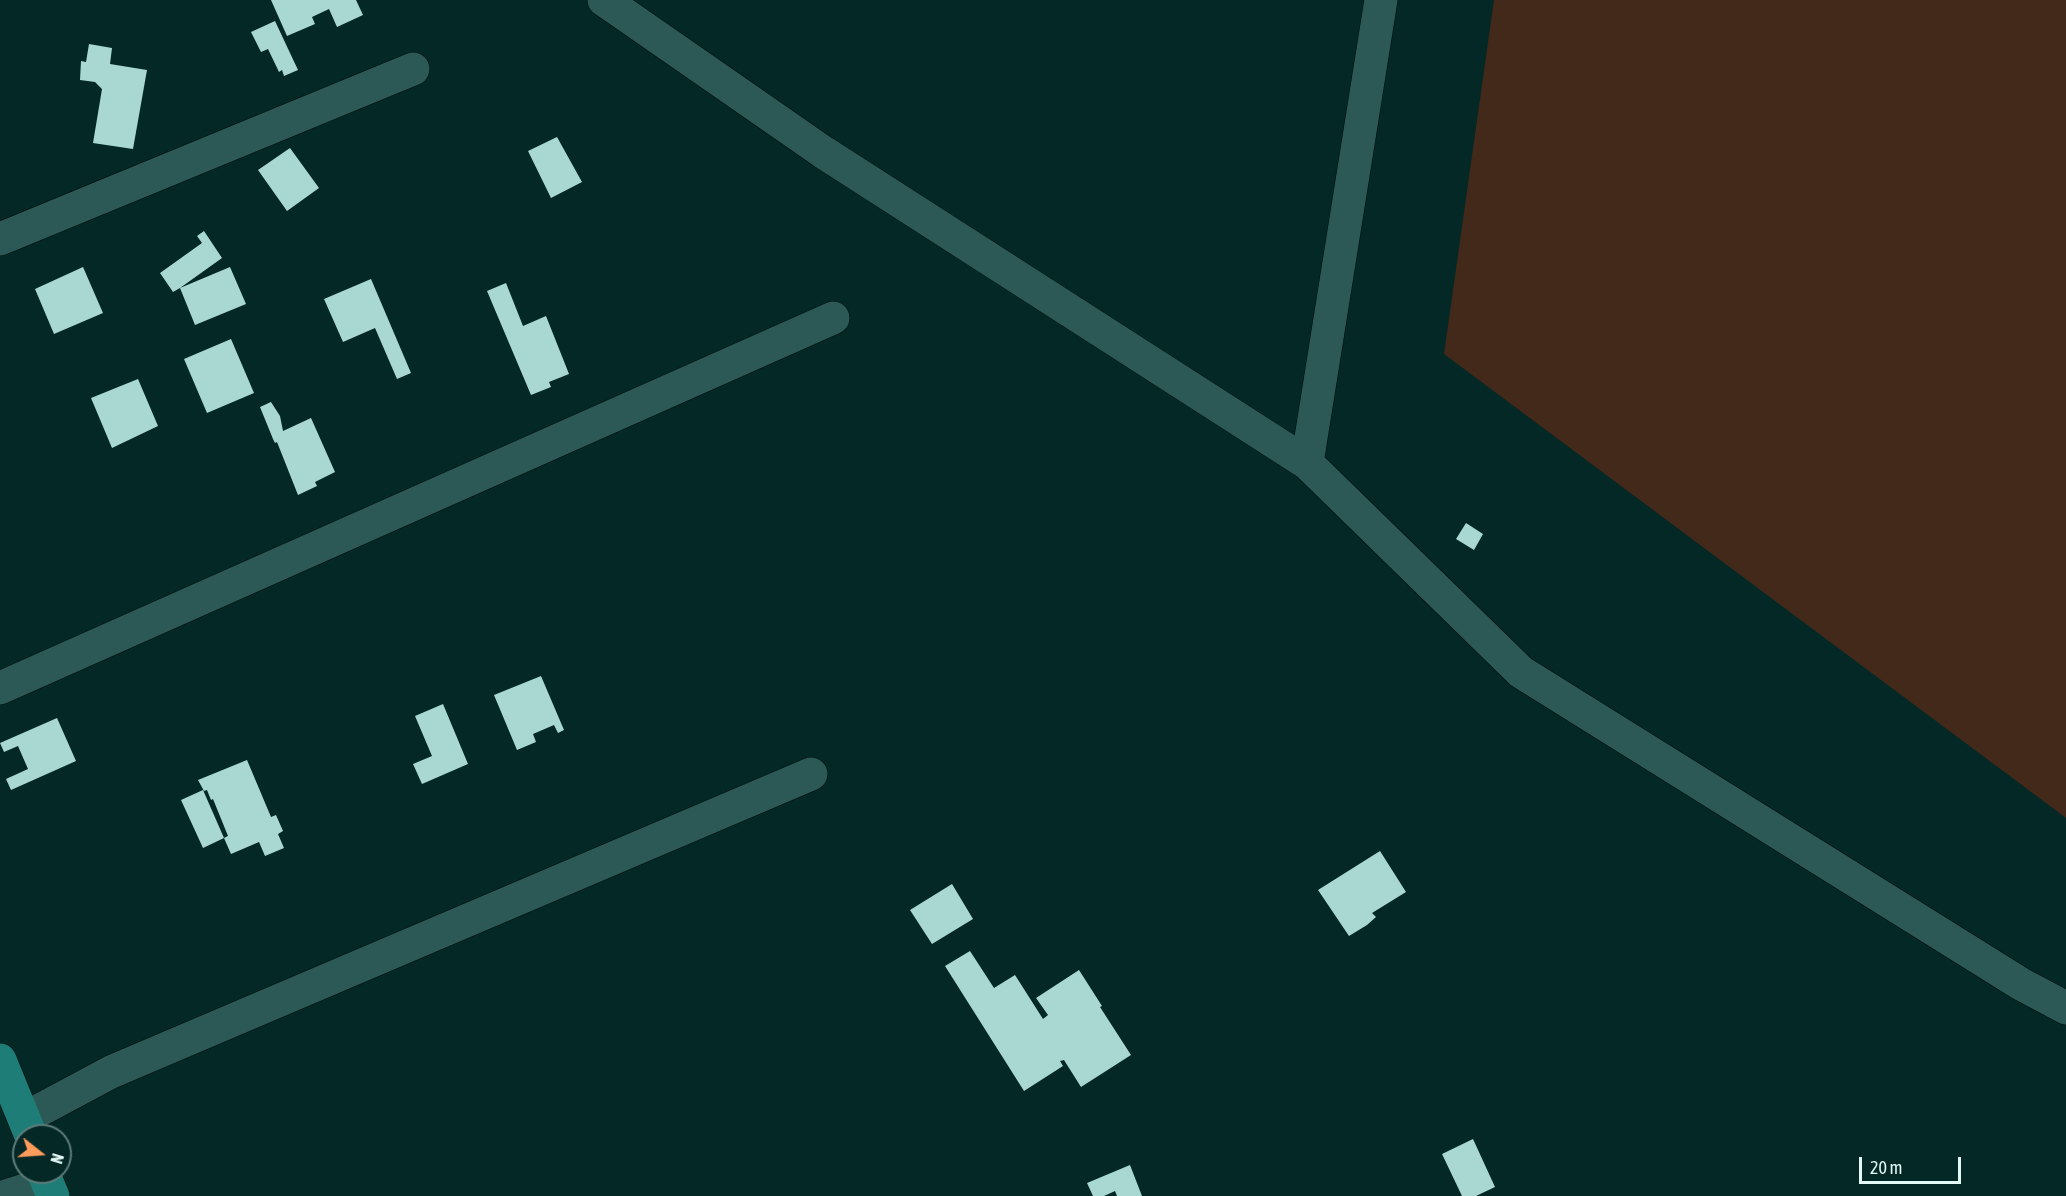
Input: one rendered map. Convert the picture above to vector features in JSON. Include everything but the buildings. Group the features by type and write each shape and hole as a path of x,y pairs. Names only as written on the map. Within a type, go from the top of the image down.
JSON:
{"main road":[{"path":"0,1060 27,1124"}],"street":[{"path":"604,0 823,152 1307,463 1521,672 2021,984 2066,1008"},
{"path":"1307,463 1381,0"},
{"path":"0,239 413,69"},
{"path":"0,688 833,318"},
{"path":"33,1124 111,1072 811,774"},
{"path":"6,1196 48,1184"}],"shaded area":[{"path":"1494,0 2066,0 2066,818 1444,354"}]}
